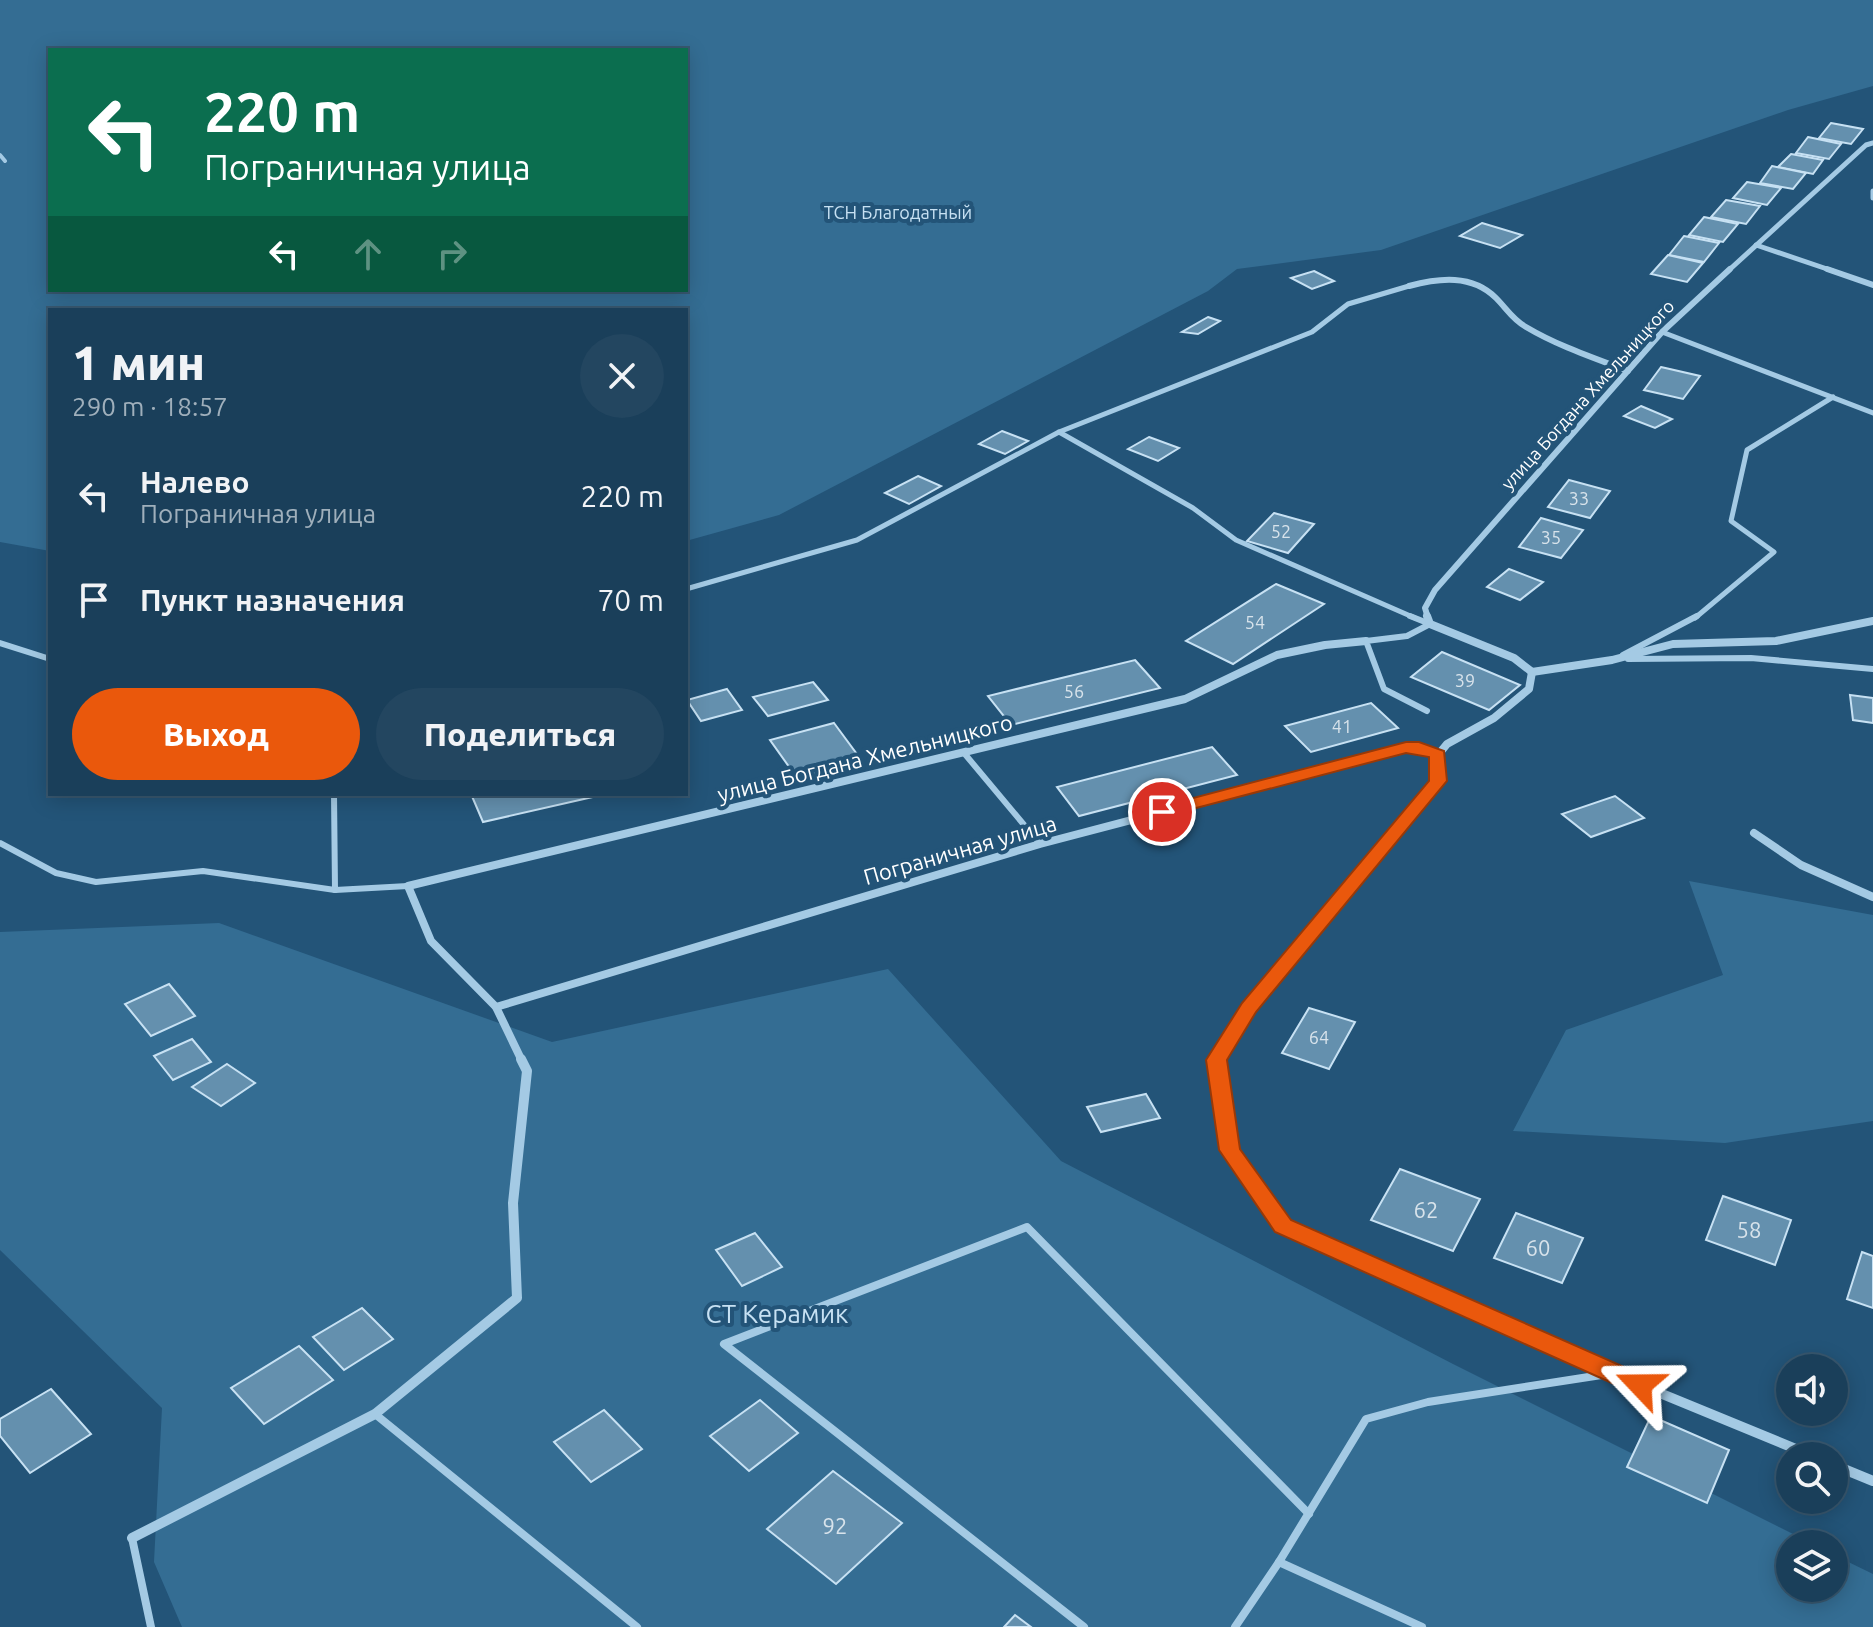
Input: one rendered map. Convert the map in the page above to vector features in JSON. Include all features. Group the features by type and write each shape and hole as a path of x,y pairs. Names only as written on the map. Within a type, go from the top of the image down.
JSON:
{"street":[{"name":"улица Богдана Хмельницкого","path":"1430,624 1425,608 1435,590 1662,332 1871,145"},
{"path":"1873,191 1873,198"},
{"path":"1756,245 1873,285"},
{"path":"1409,286 1434,279 1458,279 1478,284 1496,298 1512,319 1571,350 1628,371"},
{"path":"1430,624 1514,658 1532,672 1612,660 1673,644 1776,641 1873,621"},
{"name":"улица Богдана Хмельницкого","path":"408,886 1185,699 1277,655 1325,645 1366,641"},
{"path":"1532,672 1529,689 1494,718 1447,744 1438,755 1438,781 1249,1008 1217,1060 1229,1150 1283,1226 1611,1373 1779,1442"},
{"name":"Пограничная улица","path":"496,1007 1040,844 1406,748 1419,748 1438,755"},
{"path":"1754,833 1801,865 1873,897"},
{"path":"132,1538 375,1414 517,1298 513,1203 527,1071 496,1007 431,941 408,886"},
{"path":"1848,1471 1873,1481"}],"lane":[{"path":"0,155 5,161"},
{"path":"688,588 857,540 1059,432 1312,332 1348,304 1409,286"},
{"path":"1662,332 1873,413"},
{"path":"1612,660 1688,623 1774,552 1731,521 1747,450 1833,397"},
{"path":"1059,432 1193,508 1236,540 1430,624"},
{"path":"1427,711 1384,689 1366,641 1407,636 1430,624"},
{"path":"0,643 48,658"},
{"path":"1612,660 1734,657 1822,660 1873,669"},
{"path":"964,753 1040,844"},
{"path":"334,796 335,890"},
{"path":"0,843 56,873 96,882 203,871 335,890 408,886"},
{"path":"1084,1627 724,1344 1027,1227 1309,1514"},
{"path":"1235,1627 1279,1562 1366,1419 1428,1402 1611,1373"},
{"path":"375,1414 637,1627"},
{"path":"132,1538 151,1627"},
{"path":"1279,1562 1422,1627"}],"green space":[{"name":"ТСН Благодатный","path":"0,0 1873,0 1873,86 1788,110 1381,250 1237,269 1208,291 779,515 688,540 688,308 48,308 48,551 0,542"},
{"path":"1689,881 1873,915 1873,1121 1725,1143 1513,1131 1566,1030 1723,975"},
{"name":"СТ Керамик","path":"219,923 552,1042 888,969 1061,1161 1453,1364 1785,1530 1776,1530 1776,1602 1848,1602 1848,1562 1873,1574 1873,1627 182,1627 154,1562 162,1408 0,1250 0,932"}],"building":[{"path":"1831,123 1863,129 1851,144 1819,138"},
{"path":"1808,137 1841,144 1829,159 1796,153"},
{"path":"1791,154 1823,160 1813,174 1778,167"},
{"path":"1772,166 1806,173 1793,189 1760,183"},
{"path":"1747,182 1781,188 1767,205 1733,198"},
{"path":"1726,200 1760,206 1746,224 1711,217"},
{"path":"1704,217 1738,224 1723,242 1689,235"},
{"path":"1482,223 1522,235 1500,248 1460,236"},
{"path":"1684,236 1719,243 1704,262 1669,255"},
{"path":"1668,255 1703,263 1687,282 1651,274"},
{"path":"1314,271 1334,281 1312,289 1291,278"},
{"path":"1208,317 1220,321 1198,334 1182,332"},
{"path":"1661,367 1700,376 1683,399 1644,390"},
{"path":"1641,406 1672,419 1655,428 1624,416"},
{"path":"1002,431 1028,441 1005,454 979,444"},
{"path":"1149,437 1179,448 1158,461 1128,449"},
{"path":"918,476 941,486 909,504 885,493"},
{"path":"1569,480 1610,491 1590,518 1548,507"},
{"path":"1274,513 1314,524 1288,553 1247,541"},
{"path":"1541,518 1583,530 1561,558 1519,547"},
{"path":"1509,569 1543,582 1520,600 1487,587"},
{"path":"1276,584 1324,604 1233,664 1186,641"},
{"path":"1442,652 1520,685 1489,710 1411,677"},
{"path":"1135,660 1160,688 1011,725 988,696"},
{"path":"813,682 828,700 768,716 753,697"},
{"path":"727,689 742,710 701,721 688,700"},
{"path":"1850,695 1873,698 1873,723 1853,720"},
{"path":"1371,703 1398,728 1311,752 1285,726"},
{"path":"834,723 862,761 797,778 770,740"},
{"path":"1212,747 1237,775 1079,816 1057,787"},
{"path":"472,796 597,796 483,822"},
{"path":"1615,796 1644,818 1591,837 1562,814"},
{"path":"169,984 195,1016 151,1036 125,1004"},
{"path":"1309,1008 1355,1022 1329,1069 1282,1053"},
{"path":"192,1039 211,1062 173,1080 154,1056"},
{"path":"227,1064 255,1083 221,1106 192,1087"},
{"path":"1146,1094 1160,1118 1101,1132 1087,1107"},
{"path":"1400,1169 1480,1199 1453,1251 1371,1220"},
{"path":"1723,1196 1791,1220 1775,1265 1706,1240"},
{"path":"1516,1213 1583,1238 1562,1283 1494,1258"},
{"path":"755,1233 782,1267 742,1286 716,1250"},
{"path":"1862,1252 1873,1256 1873,1308 1847,1299"},
{"path":"362,1308 393,1339 344,1370 313,1337"},
{"path":"299,1346 333,1380 264,1424 231,1388"},
{"path":"51,1389 91,1434 30,1473 0,1436 0,1419"},
{"path":"760,1400 798,1433 749,1471 710,1436"},
{"path":"604,1410 642,1449 591,1482 554,1442"},
{"path":"1651,1416 1729,1450 1707,1503 1627,1467"},
{"path":"833,1471 902,1523 836,1584 767,1529"},
{"path":"1015,1615 1031,1627 1004,1627"}],"route":[{"path":"1162,812 1406,748 1419,748 1438,755 1438,781 1249,1008 1217,1060 1229,1150 1283,1226 1640,1385"}]}
